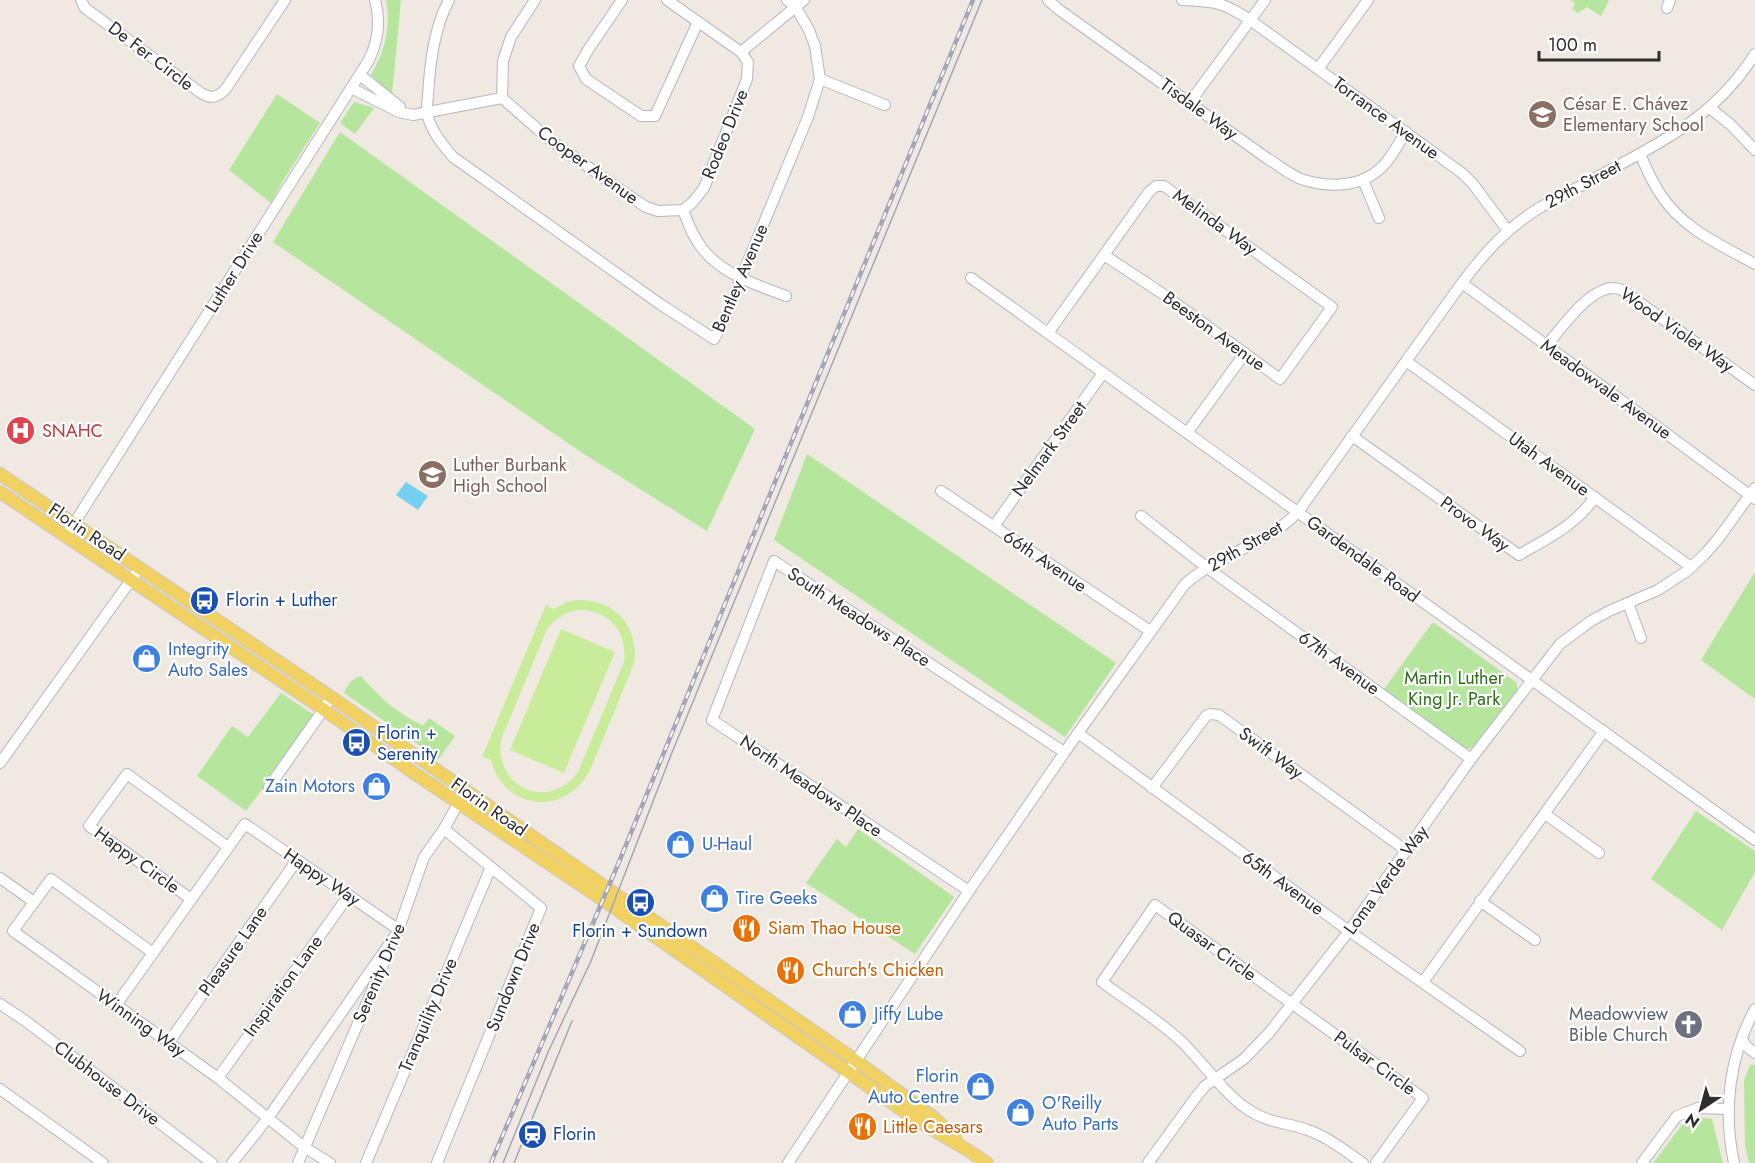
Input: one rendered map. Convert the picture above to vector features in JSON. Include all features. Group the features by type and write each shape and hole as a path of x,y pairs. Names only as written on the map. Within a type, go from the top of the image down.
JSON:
{"main road":[{"name":"Florin Road","path":"0,474 331,697 856,1061 933,1117 987,1163"},
{"name":"Florin Road","path":"0,492 459,802 926,1127 969,1150"},
{"path":"459,802 479,800"}],"street":[{"name":"De Fer Circle","path":"81,0 85,8 201,93 214,98 225,90 285,0"},
{"name":"Luther Drive","path":"66,536 369,60 377,36 378,13 375,0"},
{"path":"427,113 430,65 449,0"},
{"path":"351,88 399,112 413,115 502,98 503,61 511,37 535,0"},
{"path":"622,0 579,66 586,79 641,116 654,116 698,22"},
{"path":"666,0 741,52 795,2"},
{"name":"Tisdale Way","path":"1048,0 1268,159 1302,180 1331,184 1363,180"},
{"name":"Torrance Avenue","path":"1182,0 1218,2 1250,20 1462,173 1508,231"},
{"path":"1190,102 1265,0"},
{"path":"1318,69 1368,0"},
{"name":"Bentley Avenue","path":"427,113 434,131 453,157 660,304 714,339 726,317 808,117 820,79 815,46 795,2"},
{"name":"Rodeo Drive","path":"683,210 704,188 747,79 748,62 741,52"},
{"name":"29th Street","path":"788,1163 1064,752 1185,584 1206,567 1274,532 1298,512 1461,283 1489,248 1524,217 1686,127 1710,108 1738,78 1755,54"},
{"path":"360,75 413,115"},
{"path":"820,79 885,105"},
{"name":"Cooper Avenue","path":"502,98 549,139 646,207 658,211 683,210"},
{"path":"1710,108 1731,125 1755,150"},
{"path":"1379,218 1363,180 1373,175 1388,160 1406,132"},
{"path":"1640,154 1659,192 1680,218 1705,237 1755,264"},
{"name":"Melinda Way","path":"1048,333 1149,192 1156,186 1164,186 1332,307"},
{"path":"683,210 702,249 715,262 741,278 786,296"},
{"name":"Beeston Avenue","path":"1104,255 1166,296 1280,379 1332,307"},
{"name":"Gardendale Road","path":"971,278 1755,840"},
{"name":"Meadowvale Avenue","path":"1461,283 1753,494"},
{"name":"Wood Violet Way","path":"1547,345 1580,307 1602,290 1616,286 1755,385"},
{"path":"1187,433 1245,353"},
{"name":"Utah Avenue","path":"1406,361 1692,567"},
{"name":"Nelmark Street","path":"994,526 1103,373"},
{"name":"Provo Way","path":"1352,436 1519,555 1571,524 1588,508 1595,496"},
{"name":"66th Avenue","path":"941,491 1150,631"},
{"name":"Loma Verde Way","path":"1148,1163 1196,1097 1216,1078 1256,1048 1292,1003 1349,931 1472,759 1560,644 1576,631 1609,611 1658,590 1692,567 1718,539 1753,494"},
{"name":"67th Avenue","path":"1140,516 1206,567 1472,759"},
{"name":"South Meadows Place","path":"737,654 774,561 1064,752"},
{"path":"0,763 140,568"},
{"path":"1628,603 1641,638"},
{"name":"North Meadows Place","path":"737,654 712,720 969,891"},
{"path":"269,787 331,697"},
{"name":"Swift Way","path":"1152,788 1206,716 1219,715 1407,851"},
{"path":"1423,982 1604,731"},
{"name":"65th Avenue","path":"1078,733 1349,931 1520,1051"},
{"name":"Happy Circle","path":"191,899 89,826 128,774 228,846"},
{"name":"Serenity Drive","path":"298,1163 399,930 424,857 444,829 459,802"},
{"path":"1545,814 1599,853"},
{"name":"Happy Way","path":"228,846 245,824 399,930"},
{"name":"Sundown Drive","path":"437,1163 541,908 444,829"},
{"path":"116,1005 228,846"},
{"name":"Pleasure Lane","path":"169,1042 297,860"},
{"name":"Tranquility Drive","path":"366,1163 491,867"},
{"path":"0,878 34,902 51,879 153,953"},
{"name":"Inspiration Lane","path":"218,1078 349,895"},
{"path":"1480,901 1535,940"},
{"name":"Winning Way","path":"34,902 13,931 169,1042 304,1147 330,1163"},
{"name":"Quasar Circle","path":"1216,1078 1165,1028 1102,982 1155,905 1292,1003"},
{"path":"232,1163 268,1118 399,930"},
{"name":"Pulsar Circle","path":"1292,1003 1423,1098 1376,1163"},
{"name":"Clubhouse Drive","path":"0,1004 27,1022 212,1163"},
{"path":"1734,1163 1728,1109 1731,1078 1735,1059 1755,1009"},
{"path":"1742,1039 1755,1044"},
{"path":"1742,1039 1746,1046 1755,1053"},
{"path":"1216,1078 1235,1100 1258,1115 1281,1124 1310,1130 1363,1163"},
{"path":"0,1089 103,1163"},
{"path":"1642,1163 1677,1116 1698,1108 1728,1109"}],"green space":[{"path":"386,0 401,0 392,95 371,75 386,39 388,20"},
{"path":"1570,0 1609,0 1601,16 1587,7 1578,13 1572,9 1575,3"},
{"path":"277,94 320,123 271,203 229,170"},
{"path":"354,102 374,108 355,134 340,123"},
{"path":"340,132 755,429 707,531 584,454 273,242"},
{"path":"807,454 1116,663 1065,737 774,540"},
{"path":"1755,572 1755,699 1701,660"},
{"path":"576,600 602,604 622,617 633,637 634,664 590,770 579,785 566,795 552,801 536,802 522,798 509,790 498,777 491,760 482,757 546,605 554,609","holes":["577,610 598,613 614,624 623,641 624,662 578,772 566,784 553,791 539,792 526,789 515,782 506,771 501,757 501,740 547,629 557,619 568,613"]},
{"name":"Martin Luther King Jr. Park","path":"1433,622 1517,683 1517,691 1472,748 1466,749 1384,689"},
{"path":"561,629 615,652 564,773 510,750"},
{"path":"361,676 382,698 405,716 423,726 429,718 455,736 439,759 344,693 350,682"},
{"path":"281,693 314,715 311,724 246,811 197,776 232,726 248,737"},
{"path":"1696,811 1755,851 1755,872 1722,930 1651,879"},
{"path":"858,829 954,897 915,954 806,883 837,839 846,847"},
{"path":"1750,1065 1755,1065 1755,1163 1749,1163 1745,1146 1744,1080"},
{"path":"1700,1117 1712,1119 1723,1163 1653,1163 1682,1125"}],"water":[{"path":"406,482 428,496 418,510 396,495"}],"tram line":[{"path":"503,1163 549,1050 591,961 671,755 982,0"},
{"path":"514,1163 572,1021"}],"railway":[{"path":"491,1163 619,862 973,0"}],"place":[{"name":"César E. Chávez Elementary School","path":"1542,114"},
{"name":"SNAHC","path":"21,431"},
{"name":"Luther Burbank High School","path":"432,475"},
{"name":"Florin + Luther","path":"205,600"},
{"name":"Integrity Auto Sales","path":"147,659"},
{"name":"Florin + Serenity","path":"356,743"},
{"name":"Zain Motors","path":"376,786"},
{"name":"U-Haul","path":"681,844"},
{"name":"Tire Geeks","path":"715,898"},
{"name":"Florin + Sundown","path":"640,902"},
{"name":"Siam Thao House","path":"747,928"},
{"name":"Church's Chicken","path":"791,970"},
{"name":"Jiffy Lube","path":"853,1014"},
{"name":"Meadowview Bible Church","path":"1689,1024"},
{"name":"Florin Auto Centre","path":"980,1086"},
{"name":"O'Reilly Auto Parts","path":"1021,1113"},
{"name":"Little Caesars","path":"862,1127"},
{"name":"Florin","path":"532,1134"}]}
